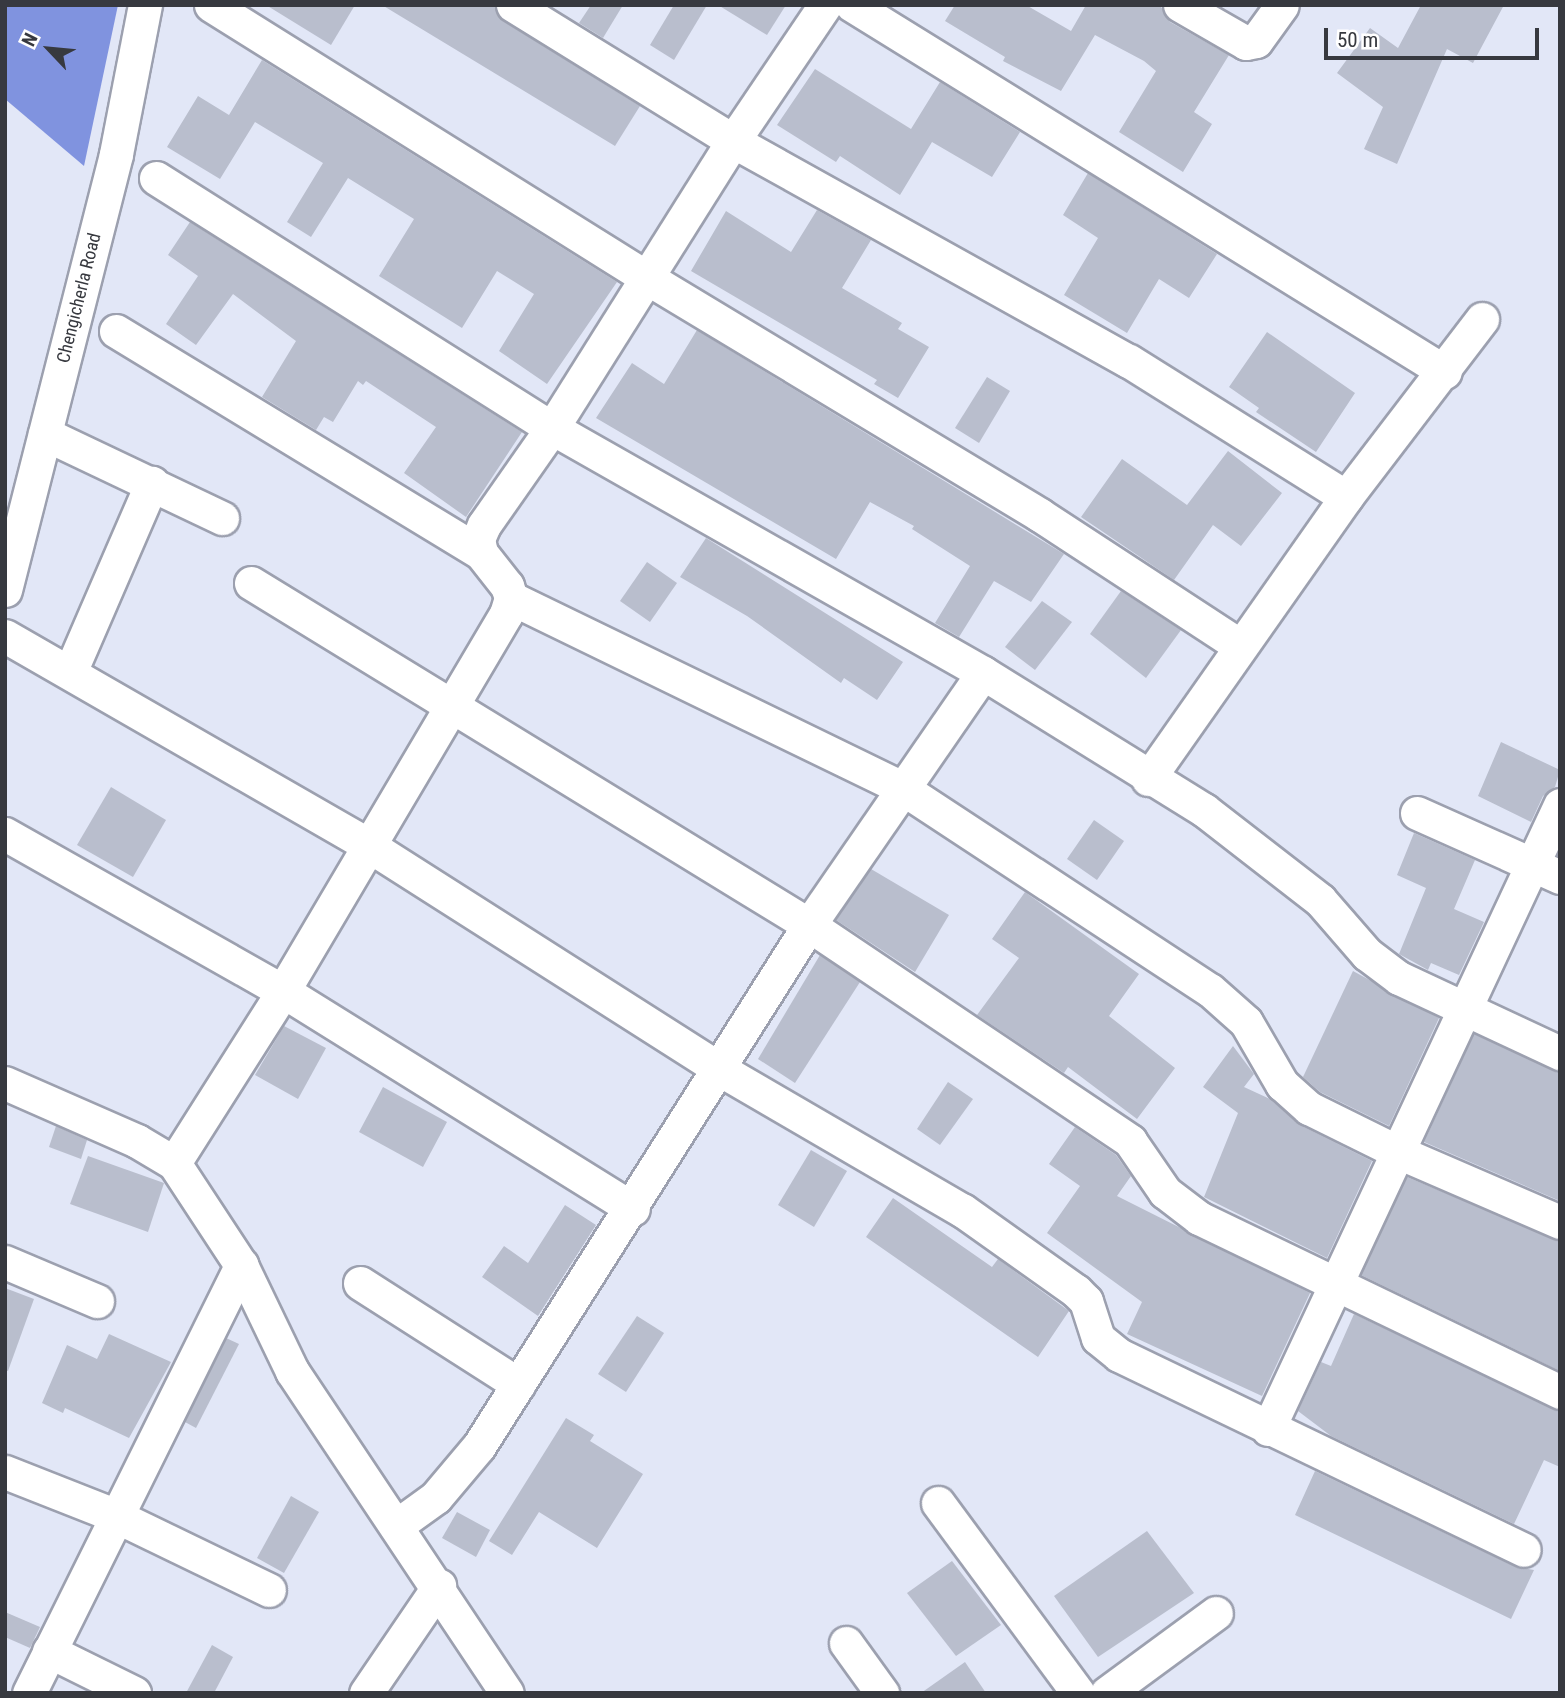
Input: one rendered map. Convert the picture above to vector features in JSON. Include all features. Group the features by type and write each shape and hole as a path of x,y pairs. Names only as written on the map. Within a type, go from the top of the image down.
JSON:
{"street":[{"name":"Chengicherla Road","path":"5,590 116,154 145,5"},
{"path":"211,5 649,279 1040,516 1239,645"},
{"path":"513,5 733,141 1129,361 1346,497"},
{"path":"825,5 733,141 649,279 552,428 484,525 478,539 481,553 511,598 902,788 1210,990 1246,1022 1282,1084 1309,1108 1398,1152 1560,1222"},
{"path":"852,5 1445,372"},
{"path":"1180,5 1246,43 1256,41 1282,5"},
{"path":"156,178 552,428 983,674 1148,779 1204,810 1288,874 1347,926 1367,954 1399,978 1560,1054"},
{"path":"1148,779 1239,645 1346,497 1445,372 1482,320"},
{"path":"116,331 481,553"},
{"path":"44,434 222,518"},
{"path":"71,670 152,483"},
{"path":"251,583 455,705 809,925 1130,1141 1166,1192 1199,1218 1560,1392"},
{"path":"174,1163 284,991 368,845 455,705 511,598"},
{"path":"5,636 71,670 368,845 721,1070 962,1210 1076,1291 1086,1301 1098,1338 1107,1348 1268,1429 1524,1550"},
{"path":"396,1526 436,1497 479,1446 633,1209 809,925 983,674"},
{"path":"1268,1429 1463,1010 1546,871 1560,805"},
{"path":"1417,813 1546,871"},
{"path":"5,834 284,991 633,1209"},
{"path":"5,1083 137,1141 174,1163 241,1265 292,1371 439,1586 507,1693"},
{"path":"5,1262 97,1301"},
{"path":"29,1693 114,1515 241,1265"},
{"path":"360,1283 518,1384"},
{"path":"5,1472 114,1515 269,1591"},
{"path":"938,1503 1078,1693"},
{"path":"366,1693 439,1586"},
{"path":"1107,1693 1216,1613"},
{"path":"846,1643 882,1693"},
{"path":"49,1651 134,1693"}],"water":[{"path":"5,5 118,5 84,166 5,99"}],"building":[{"path":"266,5 355,5 331,45"},
{"path":"382,5 494,5 503,21 640,106 615,146"},
{"path":"591,5 623,5 603,38 579,23"},
{"path":"674,5 707,5 674,60 650,45"},
{"path":"718,5 786,5 767,35"},
{"path":"955,5 1026,5 1071,31 1086,5 1160,5 1170,22 1229,55 1194,112 1212,124 1183,172 1119,132 1156,71 1144,61 1095,35 1061,91 1003,61 1005,57 945,21"},
{"path":"1421,5 1504,5 1473,63 1447,49 1397,164 1364,149 1383,107 1337,73 1370,28 1398,48"},
{"path":"262,60 617,282 547,384 499,351 534,294 497,271 462,328 379,276 414,219 348,178 311,237 287,222 323,163 255,122 220,179 167,147 198,96 229,115"},
{"path":"815,69 911,129 940,82 1020,132 992,177 932,142 900,195 840,156 836,162 777,125"},
{"path":"1088,173 1217,254 1189,298 1159,279 1127,333 1064,295 1098,238 1063,215"},
{"path":"817,210 871,240 842,288 902,323 898,329 929,347 898,398 874,384 877,380 691,271 726,211 791,252"},
{"path":"190,222 522,432 466,517 404,473 436,427 366,381 363,385 358,381 333,422 324,417 316,430 262,397 296,341 233,294 196,345 166,324 198,276 168,255"},
{"path":"697,330 1064,554 1031,602 994,581 959,637 935,623 970,566 912,529 914,526 870,502 836,559 596,418 632,363 664,384"},
{"path":"1267,332 1355,393 1316,452 1256,412 1259,408 1229,387"},
{"path":"987,377 1010,391 979,443 955,428"},
{"path":"1228,451 1282,493 1241,546 1213,525 1174,580 1081,517 1122,459 1187,505"},
{"path":"706,538 903,662 877,700 844,678 841,683 747,616 680,577"},
{"path":"647,562 677,583 650,622 620,601"},
{"path":"1121,591 1181,630 1146,678 1090,634"},
{"path":"1042,601 1072,622 1035,670 1005,647"},
{"path":"1501,742 1560,770 1555,787 1543,796 1531,822 1478,796"},
{"path":"111,787 166,820 133,877 77,845"},
{"path":"1094,820 1124,841 1097,880 1067,859"},
{"path":"1414,833 1475,860 1454,909 1484,922 1459,975 1431,963 1428,970 1399,954 1426,888 1397,875"},
{"path":"871,869 949,915 915,972 836,920"},
{"path":"1025,892 1139,974 1109,1016 1175,1068 1137,1119 1068,1067 1064,1073 977,1015 1019,958 992,939"},
{"path":"820,955 860,982 795,1083 758,1059"},
{"path":"1353,971 1439,1018 1389,1126 1320,1092 1303,1077"},
{"path":"284,1026 326,1048 298,1099 255,1075"},
{"path":"1474,1034 1560,1072 1560,1201 1424,1142"},
{"path":"1233,1046 1254,1074 1244,1087 1270,1099 1300,1125 1372,1161 1327,1258 1204,1197 1238,1113 1203,1087"},
{"path":"948,1082 973,1099 940,1145 917,1129"},
{"path":"383,1087 447,1122 423,1167 359,1132"},
{"path":"56,1126 87,1140 81,1159 49,1147"},
{"path":"1075,1127 1116,1155 1131,1176 1117,1196 1310,1293 1262,1396 1127,1334 1142,1302 1047,1233 1080,1186 1049,1164"},
{"path":"811,1150 847,1171 814,1227 778,1205"},
{"path":"88,1156 164,1183 148,1232 70,1204"},
{"path":"1407,1177 1560,1241 1560,1371 1361,1275"},
{"path":"893,1198 992,1267 998,1259 1069,1311 1038,1357 866,1237"},
{"path":"565,1205 596,1225 538,1316 482,1277 504,1246 528,1263"},
{"path":"5,1288 34,1299 8,1371 5,1370"},
{"path":"1354,1314 1560,1411 1560,1467 1544,1460 1514,1524 1331,1436 1298,1411 1321,1362 1331,1366"},
{"path":"637,1316 664,1333 626,1392 598,1374"},
{"path":"109,1334 171,1362 129,1438 65,1408 63,1413 42,1403 67,1345 97,1359"},
{"path":"226,1338 239,1344 196,1428 185,1422"},
{"path":"566,1418 594,1435 590,1441 643,1474 597,1548 539,1512 512,1555 489,1541"},
{"path":"1315,1471 1516,1567 1534,1570 1511,1619 1295,1515"},
{"path":"291,1496 319,1512 284,1573 257,1558"},
{"path":"457,1512 490,1530 476,1557 442,1538"},
{"path":"1147,1531 1194,1593 1098,1657 1054,1596"},
{"path":"952,1561 1001,1625 956,1656 907,1593"},
{"path":"5,1612 40,1627 30,1648 5,1637"},
{"path":"212,1645 233,1657 214,1693 186,1693"},
{"path":"965,1662 986,1693 921,1693"}]}
